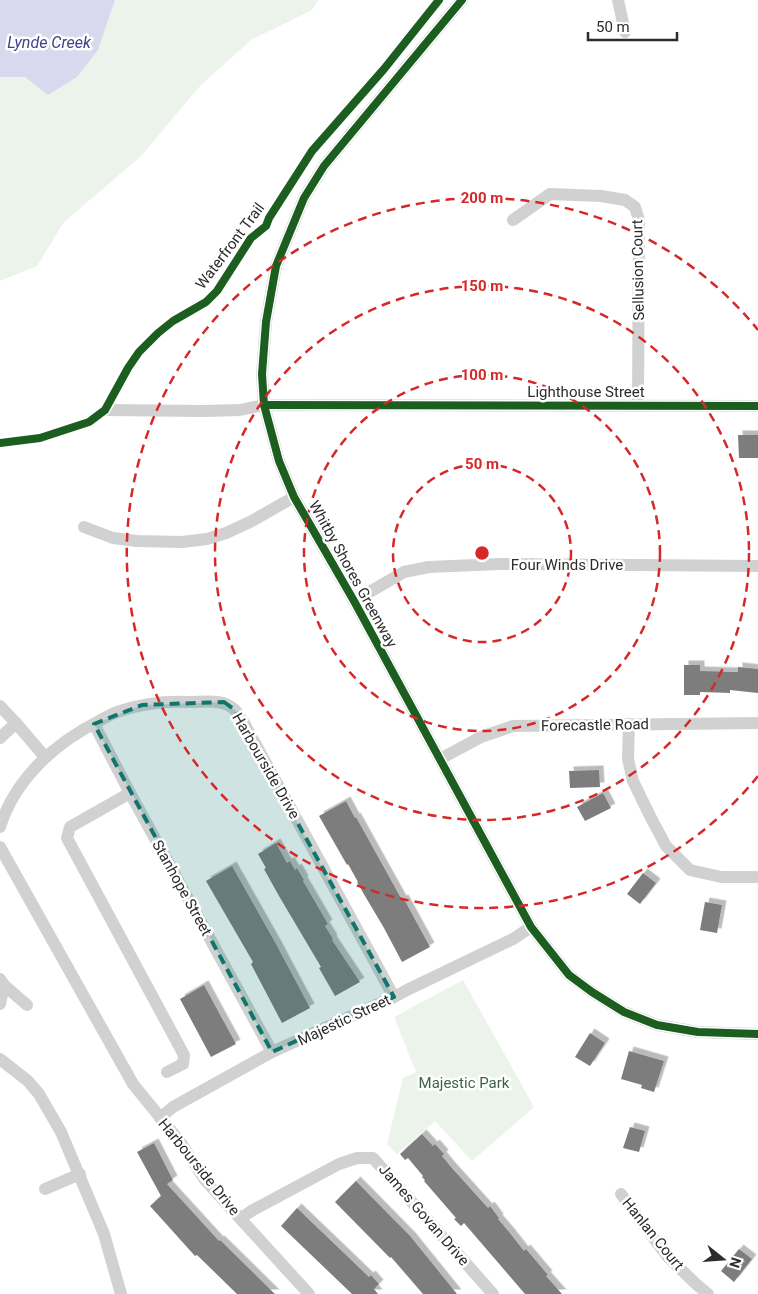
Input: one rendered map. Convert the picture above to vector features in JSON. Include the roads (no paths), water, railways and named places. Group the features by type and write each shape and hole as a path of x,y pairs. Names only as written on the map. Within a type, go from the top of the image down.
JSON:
{"street":[{"name":"Whitby Shores Greenway","path":"462,0 324,166 304,198 276,266 266,322 262,374 264,405 280,461 294,497 354,601 531,927 569,975 624,1012 657,1025 698,1032 758,1034"},
{"path":"618,0 626,32"},
{"name":"Sellusion Court","path":"513,220 550,194 601,196 625,200 635,206 639,220 638,406"},
{"name":"Lighthouse Street","path":"105,410 240,410 264,405 758,406"},
{"path":"84,527 113,538 136,541 182,542 207,539 250,522 294,497"},
{"name":"Four Winds Drive","path":"354,601 404,572 429,567 500,564 758,566"},
{"name":"Harbourside Drive","path":"0,827 3,816 25,780 45,757 69,738 94,724 118,711 142,705 224,702 235,710 244,723 394,997"},
{"path":"0,706 45,757"},
{"name":"Forecastle Road","path":"440,759 481,737 513,726 758,723"},
{"path":"0,738 16,724"},
{"name":"Stanhope Street","path":"94,724 130,794 272,1052"},
{"path":"629,724 628,759 633,781 666,846 690,870 721,877 758,876"},
{"path":"130,794 70,827 67,838 184,1055 183,1064 167,1072"},
{"name":"Harbourside Drive","path":"0,847 133,1084 181,1143 206,1180 309,1294"},
{"name":"Majestic Street","path":"160,1118 173,1107 272,1052 394,997 513,939 531,927"},
{"path":"0,1004 2,982"},
{"path":"2,982 28,1005"},
{"path":"0,1059 28,1081 39,1094 62,1132 104,1234 122,1294"},
{"name":"James Govan Drive","path":"241,1218 339,1164 357,1158 373,1158 493,1294"},
{"path":"45,1189 80,1174"},
{"name":"Hanlan Court","path":"621,1194 667,1256 708,1294"}],"water":[{"name":"Lynde Creek","path":"0,0 115,0 98,50 77,77 48,95 25,77 0,77"}],"park label":[{"name":"Majestic Park","path":"464,1083"}]}
